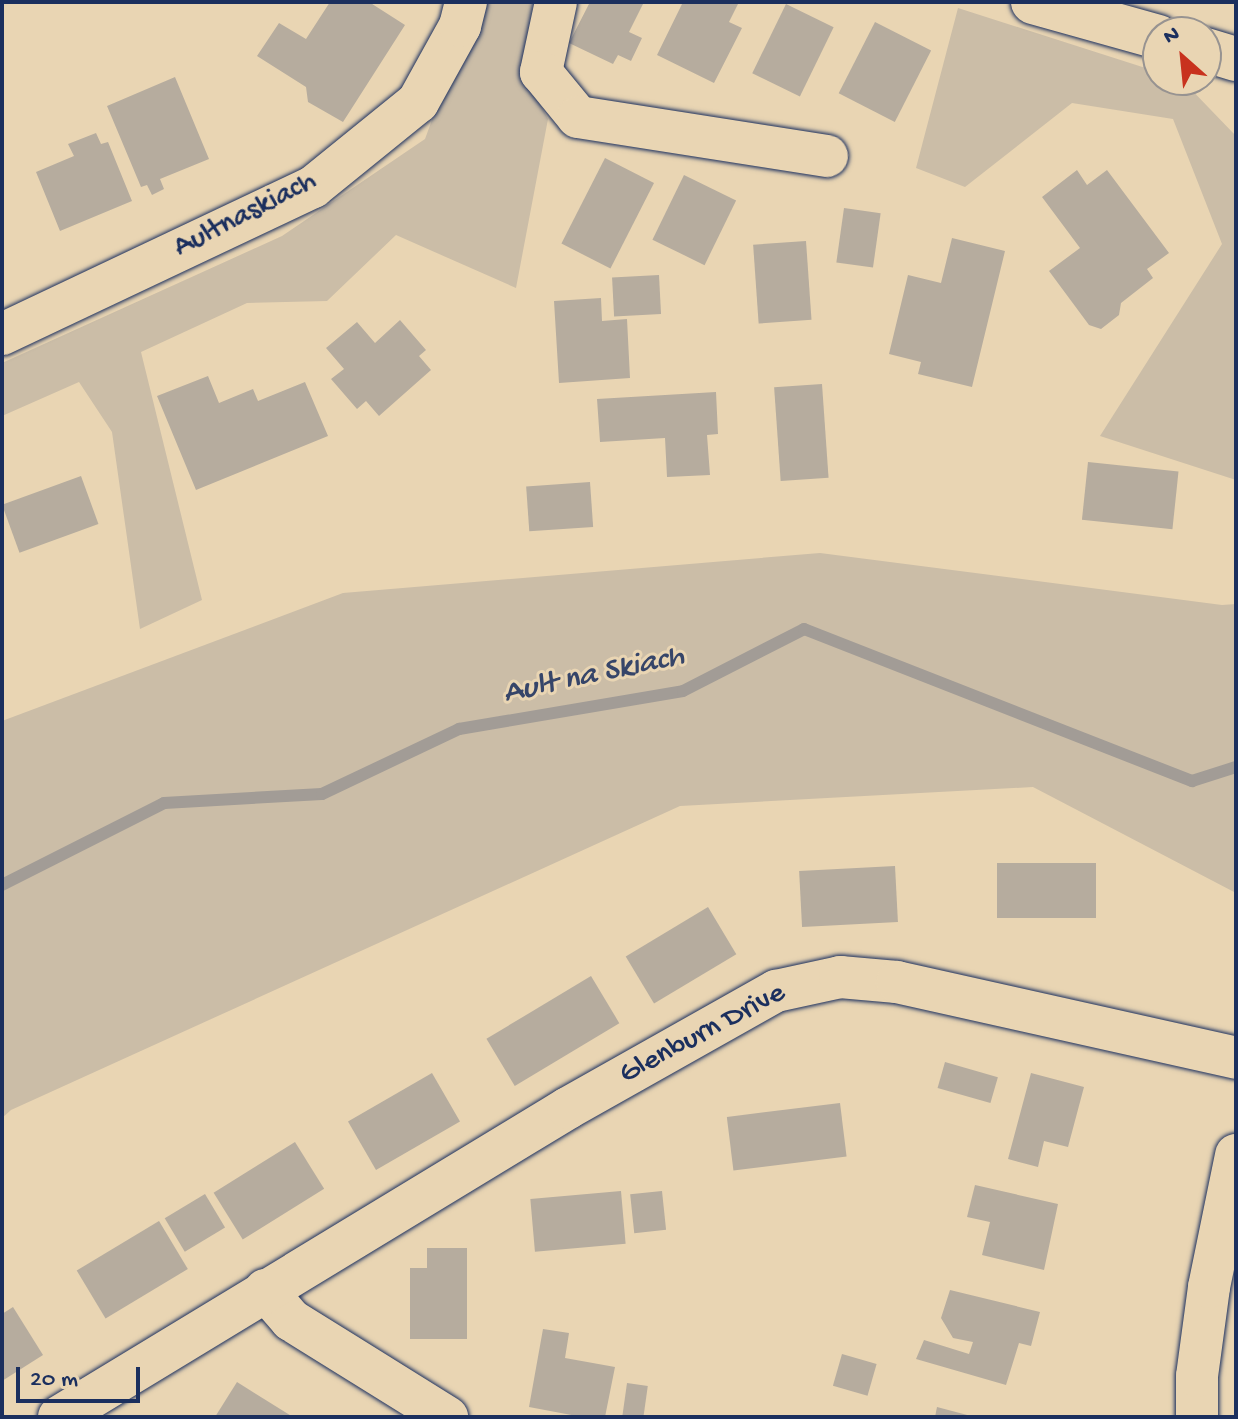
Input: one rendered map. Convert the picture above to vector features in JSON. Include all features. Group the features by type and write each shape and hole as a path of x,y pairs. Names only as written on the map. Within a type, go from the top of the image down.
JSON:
{"main road":[{"path":"1033,2 1142,33"}],"street":[{"name":"Aultnaskiach","path":"2,334 313,187 418,102 460,26 466,2"},
{"path":"556,2 541,72 578,117 827,156"},
{"name":"Glenburn Drive","path":"59,1417 568,1108 776,991 840,977 897,982 1236,1058"},
{"path":"1197,1417 1197,1376 1209,1287 1236,1155"},
{"path":"265,1290 291,1320 447,1417"}],"shaded area":[{"path":"475,2 533,2 523,73 548,119 516,288 396,235 327,301 247,303 141,352 202,600 140,629 112,432 79,382 2,416 2,363 282,236 425,139"},
{"path":"958,8 1142,67 1142,96 1197,96 1236,136 1236,480 1100,436 1222,244 1173,119 1072,103 965,187 916,168"},
{"path":"820,553 1222,605 1236,604 1236,893 1033,787 680,806 11,1110 2,1118 2,721 343,593"}],"building":[{"path":"330,2 369,2 405,25 343,122 308,102 306,87 257,56 279,23 306,39"},
{"path":"590,2 644,2 629,32 642,38 631,61 618,55 613,64 569,43"},
{"path":"683,2 738,4 729,22 742,28 714,83 657,55"},
{"path":"786,4 834,27 800,96 752,73"},
{"path":"875,22 931,51 895,122 839,93"},
{"path":"175,77 209,159 160,179 164,189 152,195 147,185 141,187 107,106"},
{"path":"96,133 101,144 108,142 132,201 60,231 36,172 74,156 68,144"},
{"path":"605,158 654,183 610,269 561,244"},
{"path":"1077,170 1087,185 1107,170 1169,253 1147,269 1153,278 1121,303 1119,315 1101,329 1089,325 1049,271 1080,248 1042,197"},
{"path":"684,175 736,200 705,265 652,240"},
{"path":"844,208 881,213 873,268 836,262"},
{"path":"952,238 1005,251 972,387 918,374 921,362 889,354 908,275 941,283"},
{"path":"806,241 812,320 759,324 753,245"},
{"path":"659,275 661,314 614,316 612,277"},
{"path":"601,298 602,321 627,319 630,378 559,383 554,301"},
{"path":"400,320 426,350 419,356 431,370 379,416 366,401 357,409 331,379 344,369 326,348 357,322 375,343"},
{"path":"208,376 219,403 253,389 258,401 305,382 328,436 196,490 157,396"},
{"path":"822,384 829,478 781,481 774,387"},
{"path":"716,392 718,434 707,435 710,475 667,477 665,438 600,442 597,399"},
{"path":"1088,462 1179,472 1172,529 1082,520"},
{"path":"81,476 98,524 20,553 2,505"},
{"path":"590,482 593,527 529,531 526,486"},
{"path":"997,863 1096,863 1096,918 997,918"},
{"path":"895,866 898,922 802,927 799,871"},
{"path":"708,907 736,954 654,1004 626,956"},
{"path":"591,976 619,1023 515,1086 486,1039"},
{"path":"945,1062 998,1077 990,1103 938,1088"},
{"path":"432,1073 460,1121 376,1170 348,1122"},
{"path":"1031,1073 1084,1087 1068,1147 1044,1141 1038,1167 1008,1159"},
{"path":"840,1103 847,1157 733,1170 727,1117"},
{"path":"295,1142 324,1189 243,1240 214,1193"},
{"path":"975,1185 1058,1204 1044,1270 982,1255 990,1222 967,1217"},
{"path":"621,1191 626,1244 535,1252 530,1199"},
{"path":"662,1191 666,1230 634,1233 630,1194"},
{"path":"205,1194 225,1227 185,1252 165,1218"},
{"path":"159,1221 188,1269 106,1318 77,1270"},
{"path":"427,1248 467,1248 467,1339 410,1339 410,1268 427,1268"},
{"path":"950,1290 1040,1312 1031,1346 1019,1343 1006,1385 916,1359 924,1340 969,1354 973,1342 953,1338 941,1318"},
{"path":"13,1307 43,1355 2,1381 2,1314"},
{"path":"543,1329 569,1333 565,1358 615,1367 605,1417 582,1417 529,1407"},
{"path":"842,1354 877,1364 868,1396 833,1386"},
{"path":"237,1382 293,1417 215,1417"},
{"path":"627,1383 648,1386 643,1417 622,1417"},
{"path":"937,1407 971,1416 971,1417 935,1417"}],"waterway":[{"name":"Ault na Skiach","path":"2,885 164,803 322,794 459,729 683,691 804,629 1192,781 1236,767"}]}
